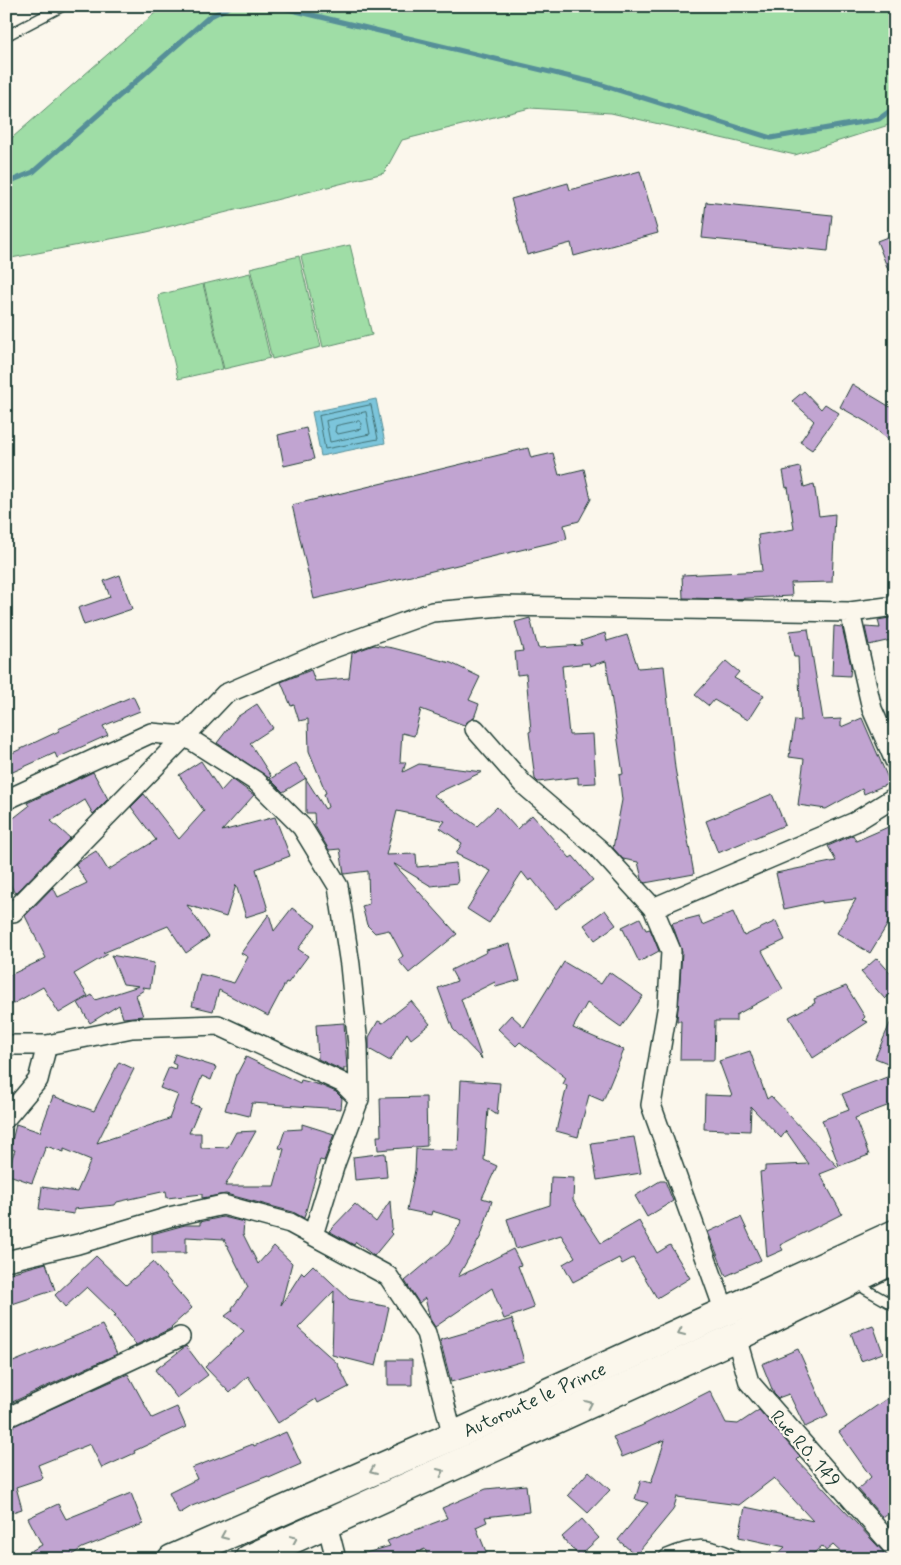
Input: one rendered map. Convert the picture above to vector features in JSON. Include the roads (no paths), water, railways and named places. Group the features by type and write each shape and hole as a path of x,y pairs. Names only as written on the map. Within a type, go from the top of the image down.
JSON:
{"main road":[{"path":"725,1312 836,1245 895,1214"},
{"name":"Autoroute le Prince","path":"172,1559 454,1436 895,1234"},
{"name":"Autoroute le Prince","path":"249,1559 736,1337 895,1259"},
{"path":"736,1337 865,1290 895,1277"}],"street":[{"path":"13,912 225,694 328,650 432,612 502,606 850,612 895,606"},
{"path":"850,612 872,709 895,761"},
{"path":"474,729 523,784 599,849 653,908 672,951 668,1004 651,1105 725,1312"},
{"path":"6,800 151,733 185,736 264,789 302,827 338,886 350,965 357,1036 359,1099 335,1164 313,1235"},
{"path":"653,908 855,822 895,798"},
{"path":"6,1045 47,1045 132,1028 218,1025 343,1083 359,1099"},
{"path":"6,1118 38,1080 47,1045"},
{"path":"6,1261 78,1244 169,1217 223,1205 290,1224 388,1276 426,1333 454,1436"},
{"path":"6,1418 180,1337"},
{"name":"Rue RO. 149","path":"736,1337 749,1382 895,1550"},
{"path":"327,1524 336,1559"},
{"path":"668,1559 689,1550 715,1552 731,1559"}],"lane":[{"path":"6,36 63,6"},
{"path":"865,1290 895,1306"}],"water":[{"path":"376,399 385,443 321,456 312,412"}],"waterway":[{"path":"6,183 33,172 209,17 231,6"},
{"path":"275,6 596,83 771,138 879,119 895,107"}]}
